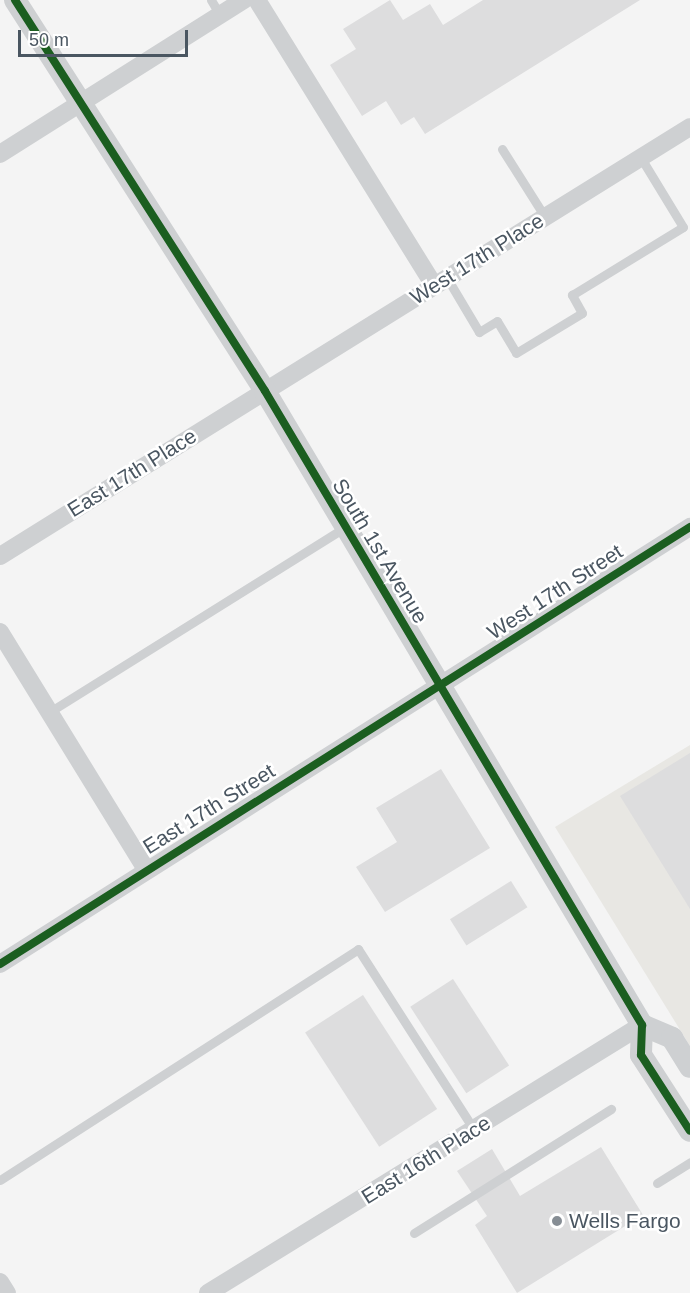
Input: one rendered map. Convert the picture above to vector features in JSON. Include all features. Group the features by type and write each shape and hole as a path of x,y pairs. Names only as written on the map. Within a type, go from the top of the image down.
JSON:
{"street":[{"name":"South 1st Avenue","path":"15,0 265,391 642,1025"},
{"path":"0,154 80,103 216,8 244,0"},
{"path":"257,0 440,282"},
{"name":"West 17th Place","path":"265,391 690,127"},
{"name":"East 17th Place","path":"0,556 265,391"},
{"name":"West 17th Street","path":"440,688 688,534"},
{"path":"0,632 51,711 146,869"},
{"name":"East 17th Street","path":"1,962 146,869 440,688"},
{"path":"690,1067 672,1038 642,1025 642,1055 690,1131"},
{"name":"East 16th Place","path":"208,1293 475,1131 642,1025"},
{"path":"0,1282 7,1293"}],"lane":[{"path":"502,149 545,217"},
{"path":"440,282 479,332 497,321 516,353 582,313 572,295 683,227 640,158"},
{"path":"51,711 345,527"},
{"path":"0,1180 358,949 475,1131"},
{"path":"414,1233 611,1109"},
{"path":"657,1183 690,1162"}],"shaded area":[{"path":"690,745 690,1046 555,827"}],"building":[{"path":"390,0 403,20 430,4 443,25 483,0 640,0 425,134 414,117 401,125 386,101 362,116 330,65 356,49 343,29"},
{"path":"690,753 690,909 620,796"},
{"path":"441,769 490,848 385,912 356,867 397,842 376,808"},
{"path":"511,881 527,907 466,945 450,919"},
{"path":"453,979 509,1065 466,1093 410,1007"},
{"path":"363,995 437,1109 379,1147 305,1033"},
{"name":"Wells Fargo","path":"601,1147 643,1215 517,1293 475,1225 487,1216 457,1171 492,1149 520,1196"}],"cycle path":[{"path":"15,0 265,391 642,1025 641,1055 690,1131"},
{"path":"0,964 690,527"}],"place":[{"name":"Wells Fargo","path":"557,1221"}]}
